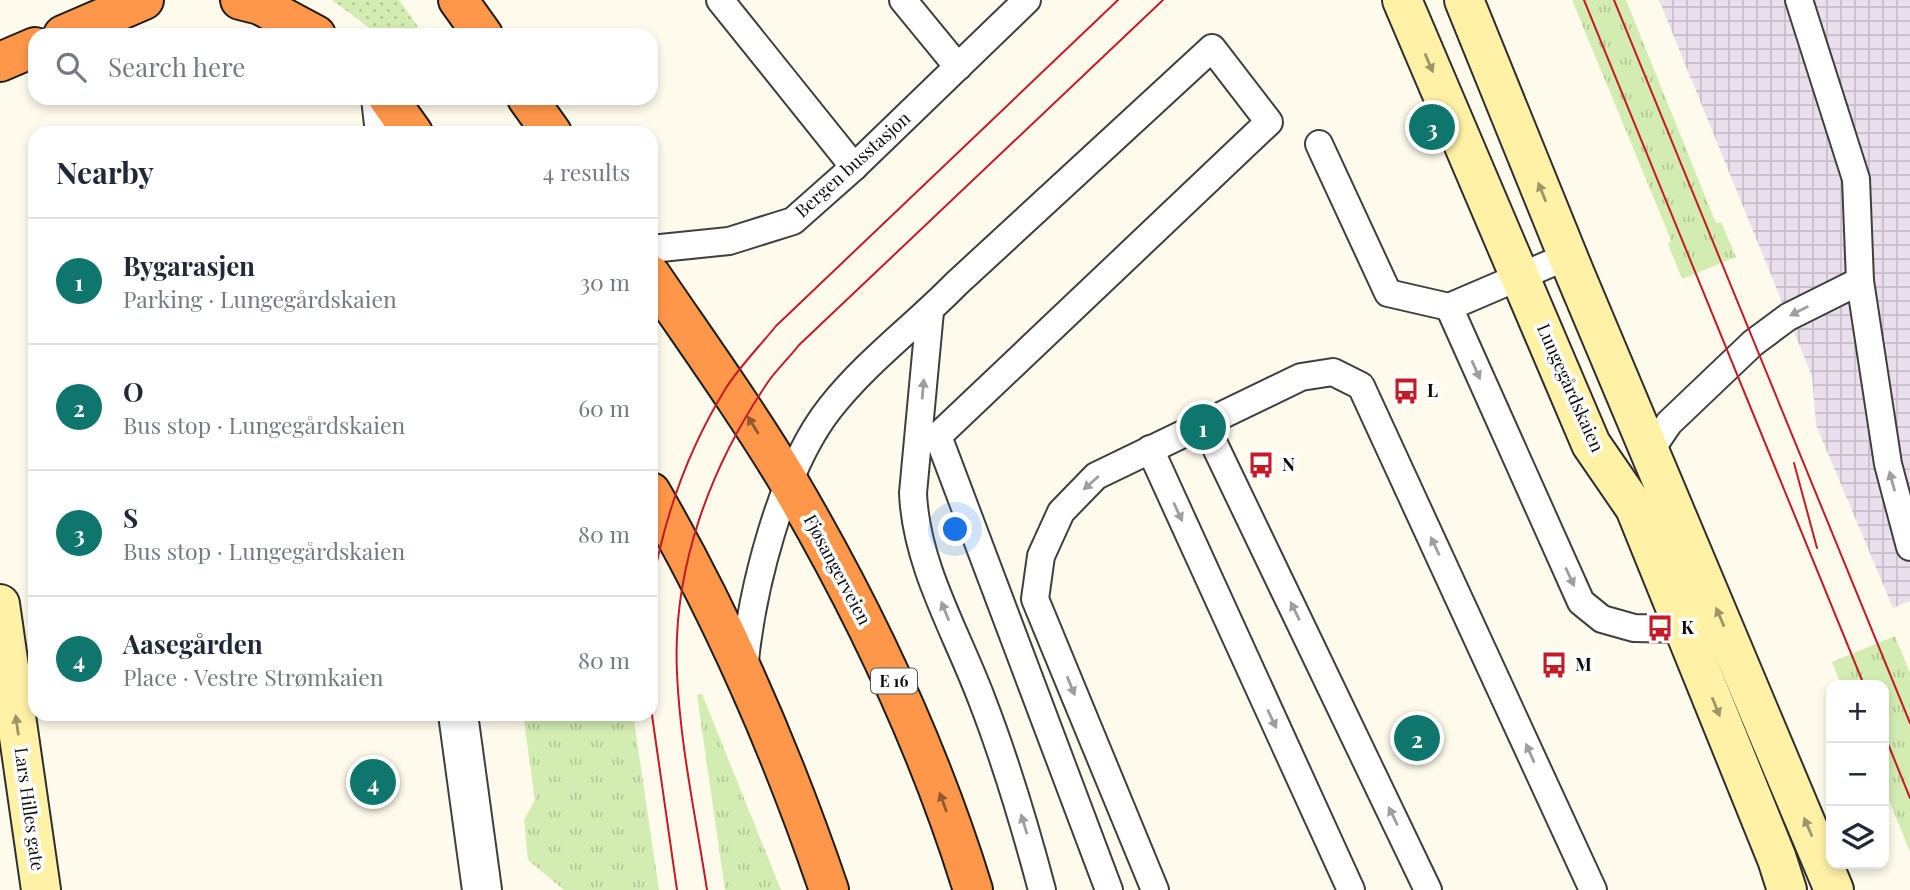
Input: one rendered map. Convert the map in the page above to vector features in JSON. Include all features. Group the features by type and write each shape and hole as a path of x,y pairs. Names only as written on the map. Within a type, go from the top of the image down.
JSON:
{"highway":[{"path":"79,28 144,0"},
{"path":"240,0 260,5 303,28"},
{"path":"0,62 28,50"},
{"path":"393,105 407,126"},
{"path":"532,105 547,126"},
{"name":"Fjøsangerveien","path":"658,285 747,415 837,568 891,674 924,751 973,890"},
{"path":"658,504 688,557 744,670 784,767 829,890"}],"main road":[{"name":"Lungegårdskaien","path":"1402,0 1591,444 1635,508 1777,859 1787,890"},
{"path":"1464,0 1568,256 1834,890"},
{"name":"Lars Hilles gate","path":"0,604 41,890"}],"street":[{"path":"382,105 384,126"},
{"path":"459,721 482,890"}],"lane":[{"path":"720,0 855,167"},
{"path":"903,0 958,67"},
{"name":"Bergen busstasjon","path":"658,248 729,241 793,220 855,167 1027,0"},
{"path":"1799,0 1856,179 1860,281 1888,464 1910,547"},
{"path":"744,670 747,635 760,577 789,483 808,441 830,408 879,355 930,311 1212,48 1269,122 938,436 1109,890"},
{"path":"1319,144 1388,293 1449,307 1568,256"},
{"path":"1635,508 1650,451 1669,423 1776,324 1860,281"},
{"path":"1449,307 1581,602 1602,619 1634,628 1684,629"},
{"path":"930,311 913,493 914,519 921,552 982,701 1025,826 1042,890"},
{"path":"1155,890 1035,599 1041,556 1060,512 1096,476 1301,377 1333,372 1361,386 1593,890"},
{"path":"1205,425 1428,890"},
{"path":"1150,449 1351,890"}],"shaded area":[{"path":"1659,0 1910,0 1910,601 1893,608 1816,425 1812,376"}],"green space":[{"path":"332,0 399,0 419,28 370,28"},
{"path":"1572,0 1626,0 1716,223 1721,222 1736,257 1682,279 1668,244 1671,240"},
{"path":"1895,636 1910,673 1910,852 1889,800 1889,680 1839,680 1832,662"},
{"path":"702,694 781,890 725,890 697,695"},
{"path":"524,721 634,721 659,890 564,890 528,860 524,820 535,800"}],"tram line":[{"path":"658,557 688,461 712,412 737,372 776,326 1118,0"},
{"path":"707,890 681,727 677,634 688,558 712,484 729,449 768,382 799,345 1163,0"},
{"path":"1584,0 1862,680"},
{"path":"1614,0 1910,723"},
{"path":"1794,463 1817,548"},
{"path":"653,721 677,890"},
{"path":"1888,743 1910,798"}],"place":[{"name":"S","path":"1432,127"},
{"name":"L","path":"1406,391"},
{"name":"Bygarasjen","path":"1203,427"},
{"name":"N","path":"1261,465"},
{"name":"K","path":"1660,628"},
{"name":"M","path":"1554,665"},
{"name":"O","path":"1417,738"},
{"name":"Aasegården","path":"373,782"}]}
